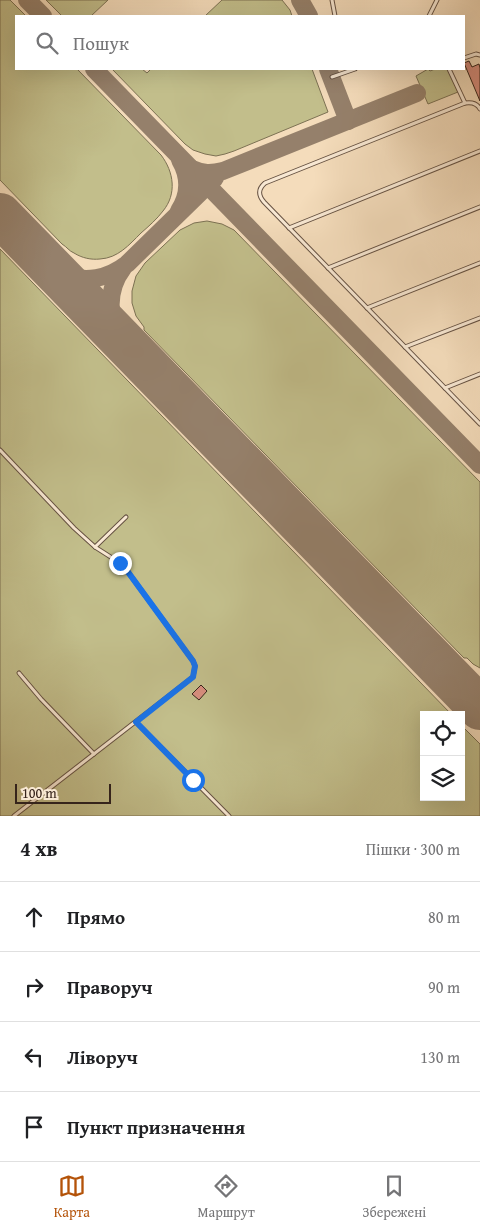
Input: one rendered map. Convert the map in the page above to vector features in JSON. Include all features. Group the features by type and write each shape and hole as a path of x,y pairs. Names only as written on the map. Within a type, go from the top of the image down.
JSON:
{"lane":[{"path":"332,0 335,15"},
{"path":"430,15 437,0"},
{"path":"465,58 476,54 480,55"},
{"path":"332,77 351,70"},
{"path":"449,70 465,103"},
{"path":"480,109 473,103 465,103 265,183 260,188 259,193 260,198 480,424"},
{"path":"289,228 480,151"},
{"path":"328,268 480,208"},
{"path":"367,308 480,263"},
{"path":"405,347 480,318"},
{"path":"445,388 480,374"},
{"path":"0,450 74,528 95,547 120,563 195,666 193,677 14,816"},
{"path":"95,547 126,517"},
{"path":"18,673 94,754"},
{"path":"136,722 230,816"}],"shaded area":[{"path":"0,0 10,0 25,15 15,15 15,70 78,70 161,155 169,169 172,190 163,211 123,250 106,258 90,259 80,256 62,244 0,180"},
{"path":"46,0 108,0 92,15 61,15"},
{"path":"222,0 282,0 292,15 206,15"},
{"path":"113,70 143,70 147,73 150,70 312,70 328,112 225,154 216,156 205,154 193,150"},
{"path":"426,70 448,70 458,92 428,104 416,76"},
{"path":"207,221 222,224 234,230 480,482 480,668 467,658 464,658 144,330 136,316 132,303 132,291 136,276 145,263 180,230 194,223"},
{"path":"0,249 448,711 420,711 420,801 465,801 465,729 480,744 480,816 0,816"}],"building":[{"path":"469,61 472,67 479,64 480,101 465,65 465,63"},
{"path":"201,685 207,691 199,700 192,694"}],"taxiway":[{"path":"27,0 42,15"},
{"path":"300,0 308,15"},
{"path":"95,70 480,465"},
{"path":"328,70 348,121"},
{"path":"192,169 207,173 223,171 417,93"},
{"path":"179,211 187,192 186,173 180,160"},
{"path":"44,261 64,274 80,279 97,278 113,273 127,264 215,178"},
{"path":"123,268 111,295 111,314 117,333 123,341"},
{"path":"454,681 466,690 480,695"}],"runway":[{"path":"0,215 480,708"}],"route":[{"path":"120,563 195,666 193,677 136,722 193,780"}]}
